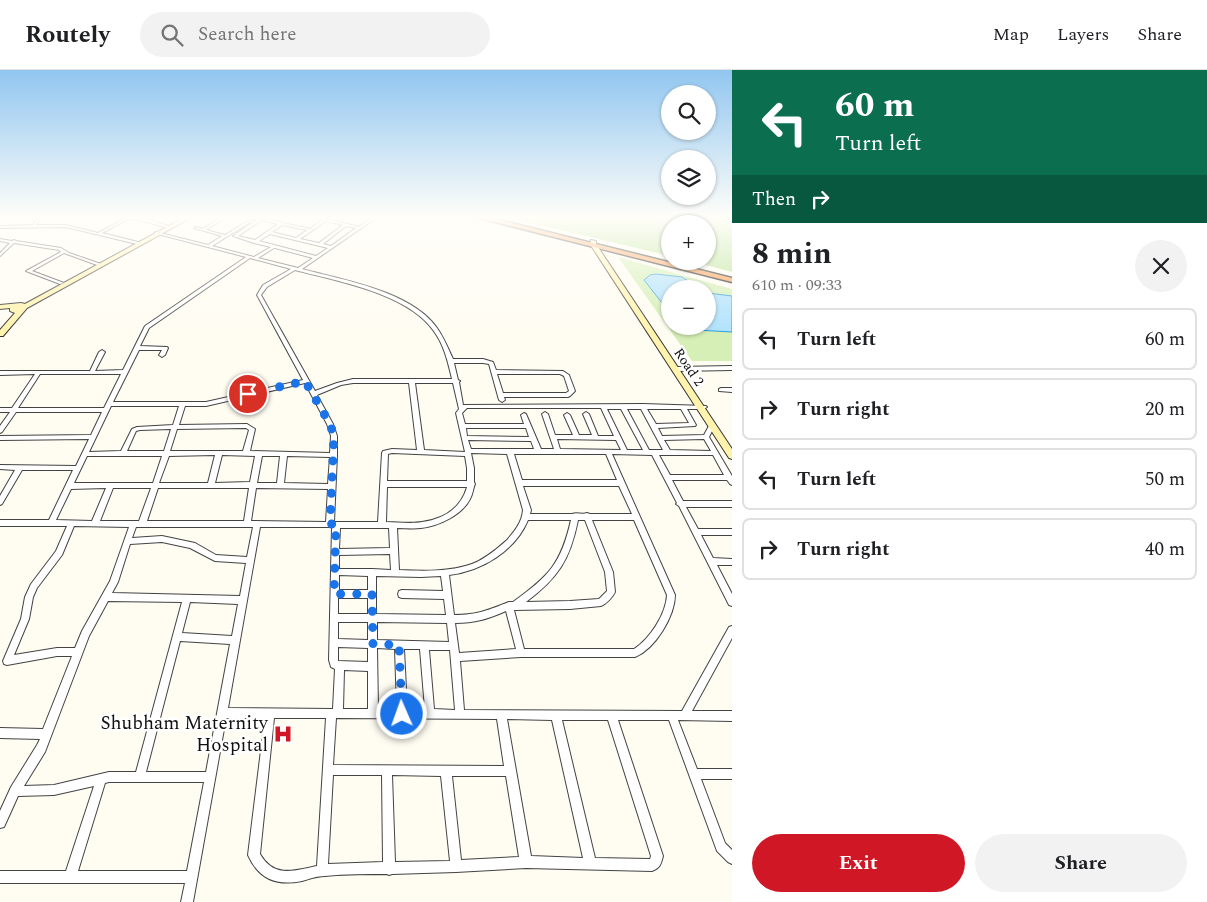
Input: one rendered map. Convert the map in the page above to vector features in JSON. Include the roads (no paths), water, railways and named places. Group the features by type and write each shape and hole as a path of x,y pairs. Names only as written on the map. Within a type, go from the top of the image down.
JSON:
{"highway":[{"path":"639,255 732,280"},
{"path":"647,255 661,258"},
{"path":"709,270 732,276"}],"street":[{"path":"59,255 28,271 62,283"},
{"path":"72,255 99,264"},
{"path":"0,327 19,309 62,283 118,255"},
{"path":"0,334 19,309 120,255"},
{"path":"0,523 422,525 446,518 463,506 472,484 468,452 459,413 461,408 457,381 452,361 439,331 417,310 375,291 241,255"},
{"path":"52,523 147,327 258,255"},
{"path":"307,255 316,257"},
{"path":"319,255 265,286 259,295 330,424 334,436 332,486 335,552 334,664 340,666 373,667"},
{"name":"Road 2","path":"604,255 732,456"},
{"path":"0,309 19,309"},
{"path":"162,355 169,341"},
{"path":"137,348 166,348"},
{"path":"92,372 102,352"},
{"path":"452,361 488,362 491,364 504,405"},
{"path":"678,369 732,368"},
{"path":"0,431 39,372"},
{"path":"0,373 125,372"},
{"path":"494,372 562,372 566,375 572,391 568,395 501,395"},
{"path":"0,410 218,402 305,381"},
{"path":"313,394 353,381 457,381"},
{"path":"412,381 421,452"},
{"path":"721,390 732,390"},
{"path":"0,823 47,734 78,652 98,608 107,597 127,541 138,524 156,486 183,404"},
{"path":"461,408 504,405 702,407"},
{"path":"603,406 625,452"},
{"path":"622,406 667,478 731,598"},
{"path":"643,406 668,452"},
{"path":"654,426 693,425 683,407"},
{"name":"Road 2","path":"702,407 732,448"},
{"path":"545,414 558,452"},
{"path":"586,414 596,438"},
{"path":"524,415 538,451"},
{"path":"567,415 577,438"},
{"path":"706,437 712,425"},
{"path":"462,426 528,426"},
{"path":"123,454 136,428 176,427 251,427 246,453"},
{"path":"553,437 618,438"},
{"path":"660,438 706,437"},
{"path":"706,437 731,480"},
{"path":"0,438 93,438"},
{"path":"465,438 534,439"},
{"path":"382,525 385,453 392,451 715,453"},
{"path":"335,572 445,572 470,568 491,556 515,536 526,517 527,510 510,451"},
{"path":"455,657 521,653 628,654 641,651 647,645 672,601 608,452"},
{"path":"211,486 219,453"},
{"path":"85,454 259,453 334,455"},
{"path":"187,902 250,560 253,485 259,453"},
{"path":"280,486 284,454"},
{"path":"0,467 78,468"},
{"path":"0,502 20,468"},
{"path":"667,478 731,480"},
{"path":"519,483 622,483"},
{"path":"383,484 472,484"},
{"path":"70,486 332,486"},
{"path":"95,523 110,486"},
{"path":"680,504 732,504"},
{"path":"334,618 451,619 485,616 512,606 542,586 557,570 567,552 575,516"},
{"path":"512,606 570,605 601,602 607,597 611,592 609,572 587,516"},
{"path":"526,517 637,517"},
{"path":"72,523 59,553 34,586 29,598 26,619 7,661 57,652 78,652"},
{"path":"393,525 394,572"},
{"path":"695,532 732,532"},
{"path":"127,541 162,539 192,545 215,558 250,560"},
{"path":"335,552 394,552"},
{"path":"710,561 732,562"},
{"path":"372,572 373,714"},
{"path":"445,572 460,715"},
{"path":"334,594 372,594"},
{"path":"402,594 448,595"},
{"path":"107,597 243,600"},
{"path":"140,776 187,599"},
{"path":"512,606 521,653"},
{"path":"684,716 732,630"},
{"path":"177,637 235,640"},
{"path":"333,643 454,646"},
{"path":"399,645 402,714"},
{"path":"424,646 430,714"},
{"path":"322,870 328,770 340,666"},
{"path":"222,713 732,716"},
{"path":"270,714 254,854 260,867 266,873 275,876 298,876 322,870 389,869 526,862 590,862 652,865 656,862 657,856 612,716"},
{"path":"501,715 526,862"},
{"path":"556,715 590,862"},
{"path":"672,716 720,847 732,858"},
{"path":"0,733 47,734"},
{"path":"328,770 510,771"},
{"path":"387,770 389,869"},
{"path":"446,771 456,866"},
{"path":"694,774 732,774"},
{"path":"15,792 54,790 101,779 140,776 210,777"},
{"path":"70,877 101,779"},
{"path":"0,877 191,877"}],"water":[{"path":"650,275 682,277 686,280 661,280 661,302 644,280"},
{"path":"716,294 732,296 732,332 716,331"}],"place":[{"name":"Shubham Maternity Hospital","path":"283,734"}]}
